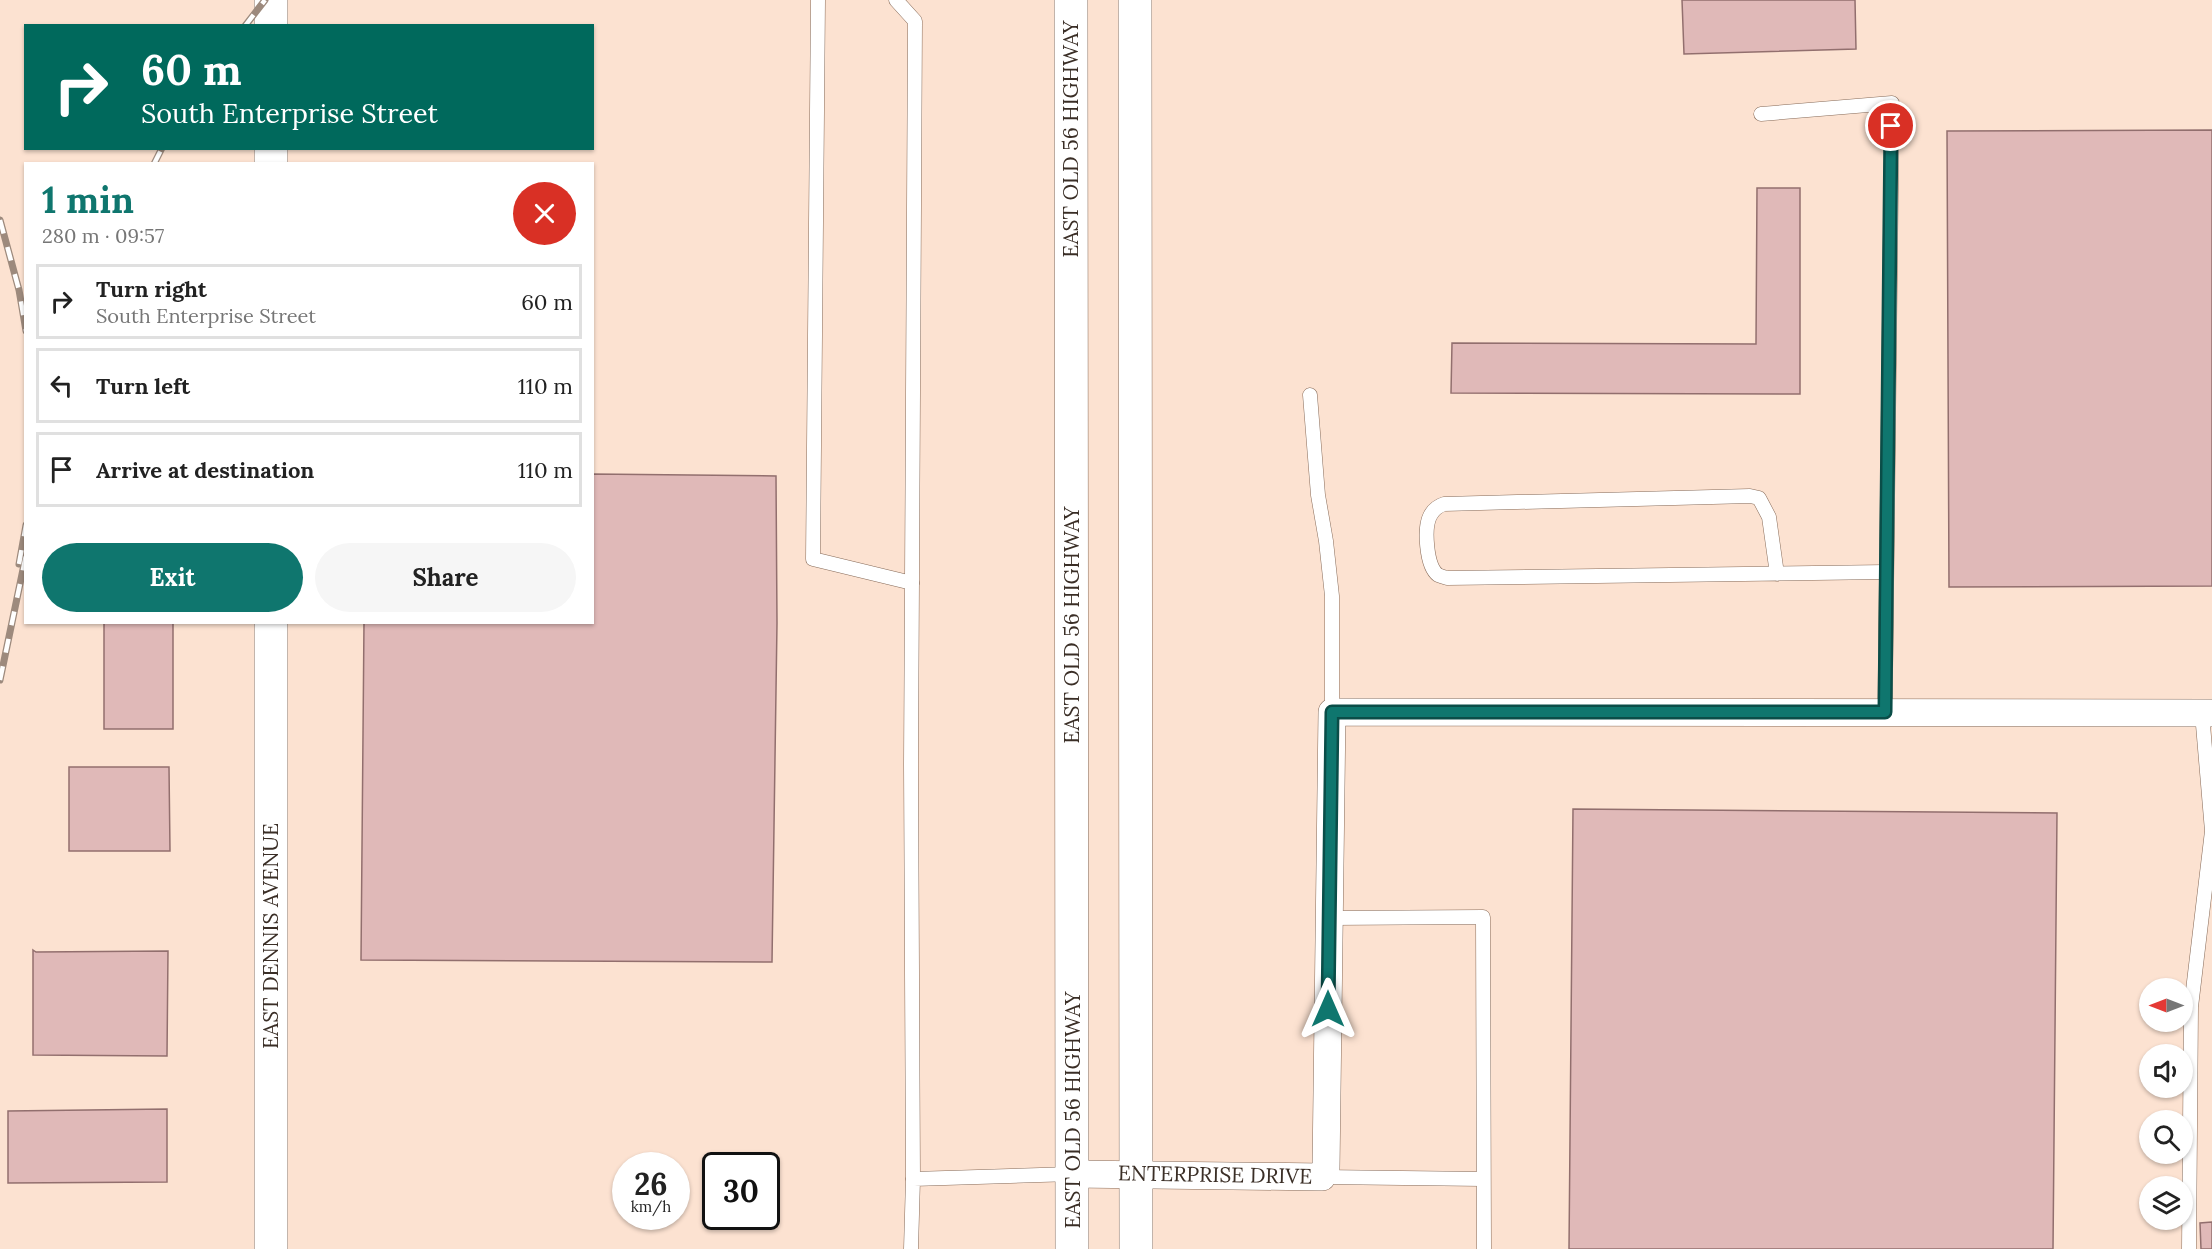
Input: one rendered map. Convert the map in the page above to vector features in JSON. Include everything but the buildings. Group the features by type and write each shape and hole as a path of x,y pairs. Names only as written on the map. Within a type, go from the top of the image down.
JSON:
{"main road":[{"path":"272,0 272,24"},
{"name":"EAST OLD 56 HIGHWAY","path":"1071,0 1072,1249"},
{"path":"1135,0 1136,1249"},
{"name":"EAST DENNIS AVENUE","path":"272,624 272,1249"}],"street":[{"name":"ENTERPRISE DRIVE","path":"1073,1174 1322,1177 1326,1169 1332,712"},
{"path":"1332,712 2207,712"}],"lane":[{"path":"818,0 813,559 912,583"},
{"path":"896,0 915,21 911,1249"},
{"path":"1761,114 1892,103 1885,712"},
{"path":"1310,395 1318,495 1332,597 1332,712"},
{"path":"1777,574 1769,517 1760,498 1750,496 1444,504 1439,506 1429,518 1428,556 1432,568 1438,575 1447,578 1777,574 1886,572"},
{"path":"2189,1249 2191,1007 2212,831 2207,712"},
{"path":"1329,918 1483,917 1484,1249"},
{"path":"913,1179 1073,1174"},
{"path":"1322,1177 1483,1179"}],"railway":[{"path":"247,24 265,0"},
{"path":"155,162 161,150"},
{"path":"0,220 19,290 24,319"},
{"path":"19,564 24,536"},
{"path":"0,680 24,565"}],"route":[{"path":"1328,1009 1332,712 1885,712 1891,126"}]}
